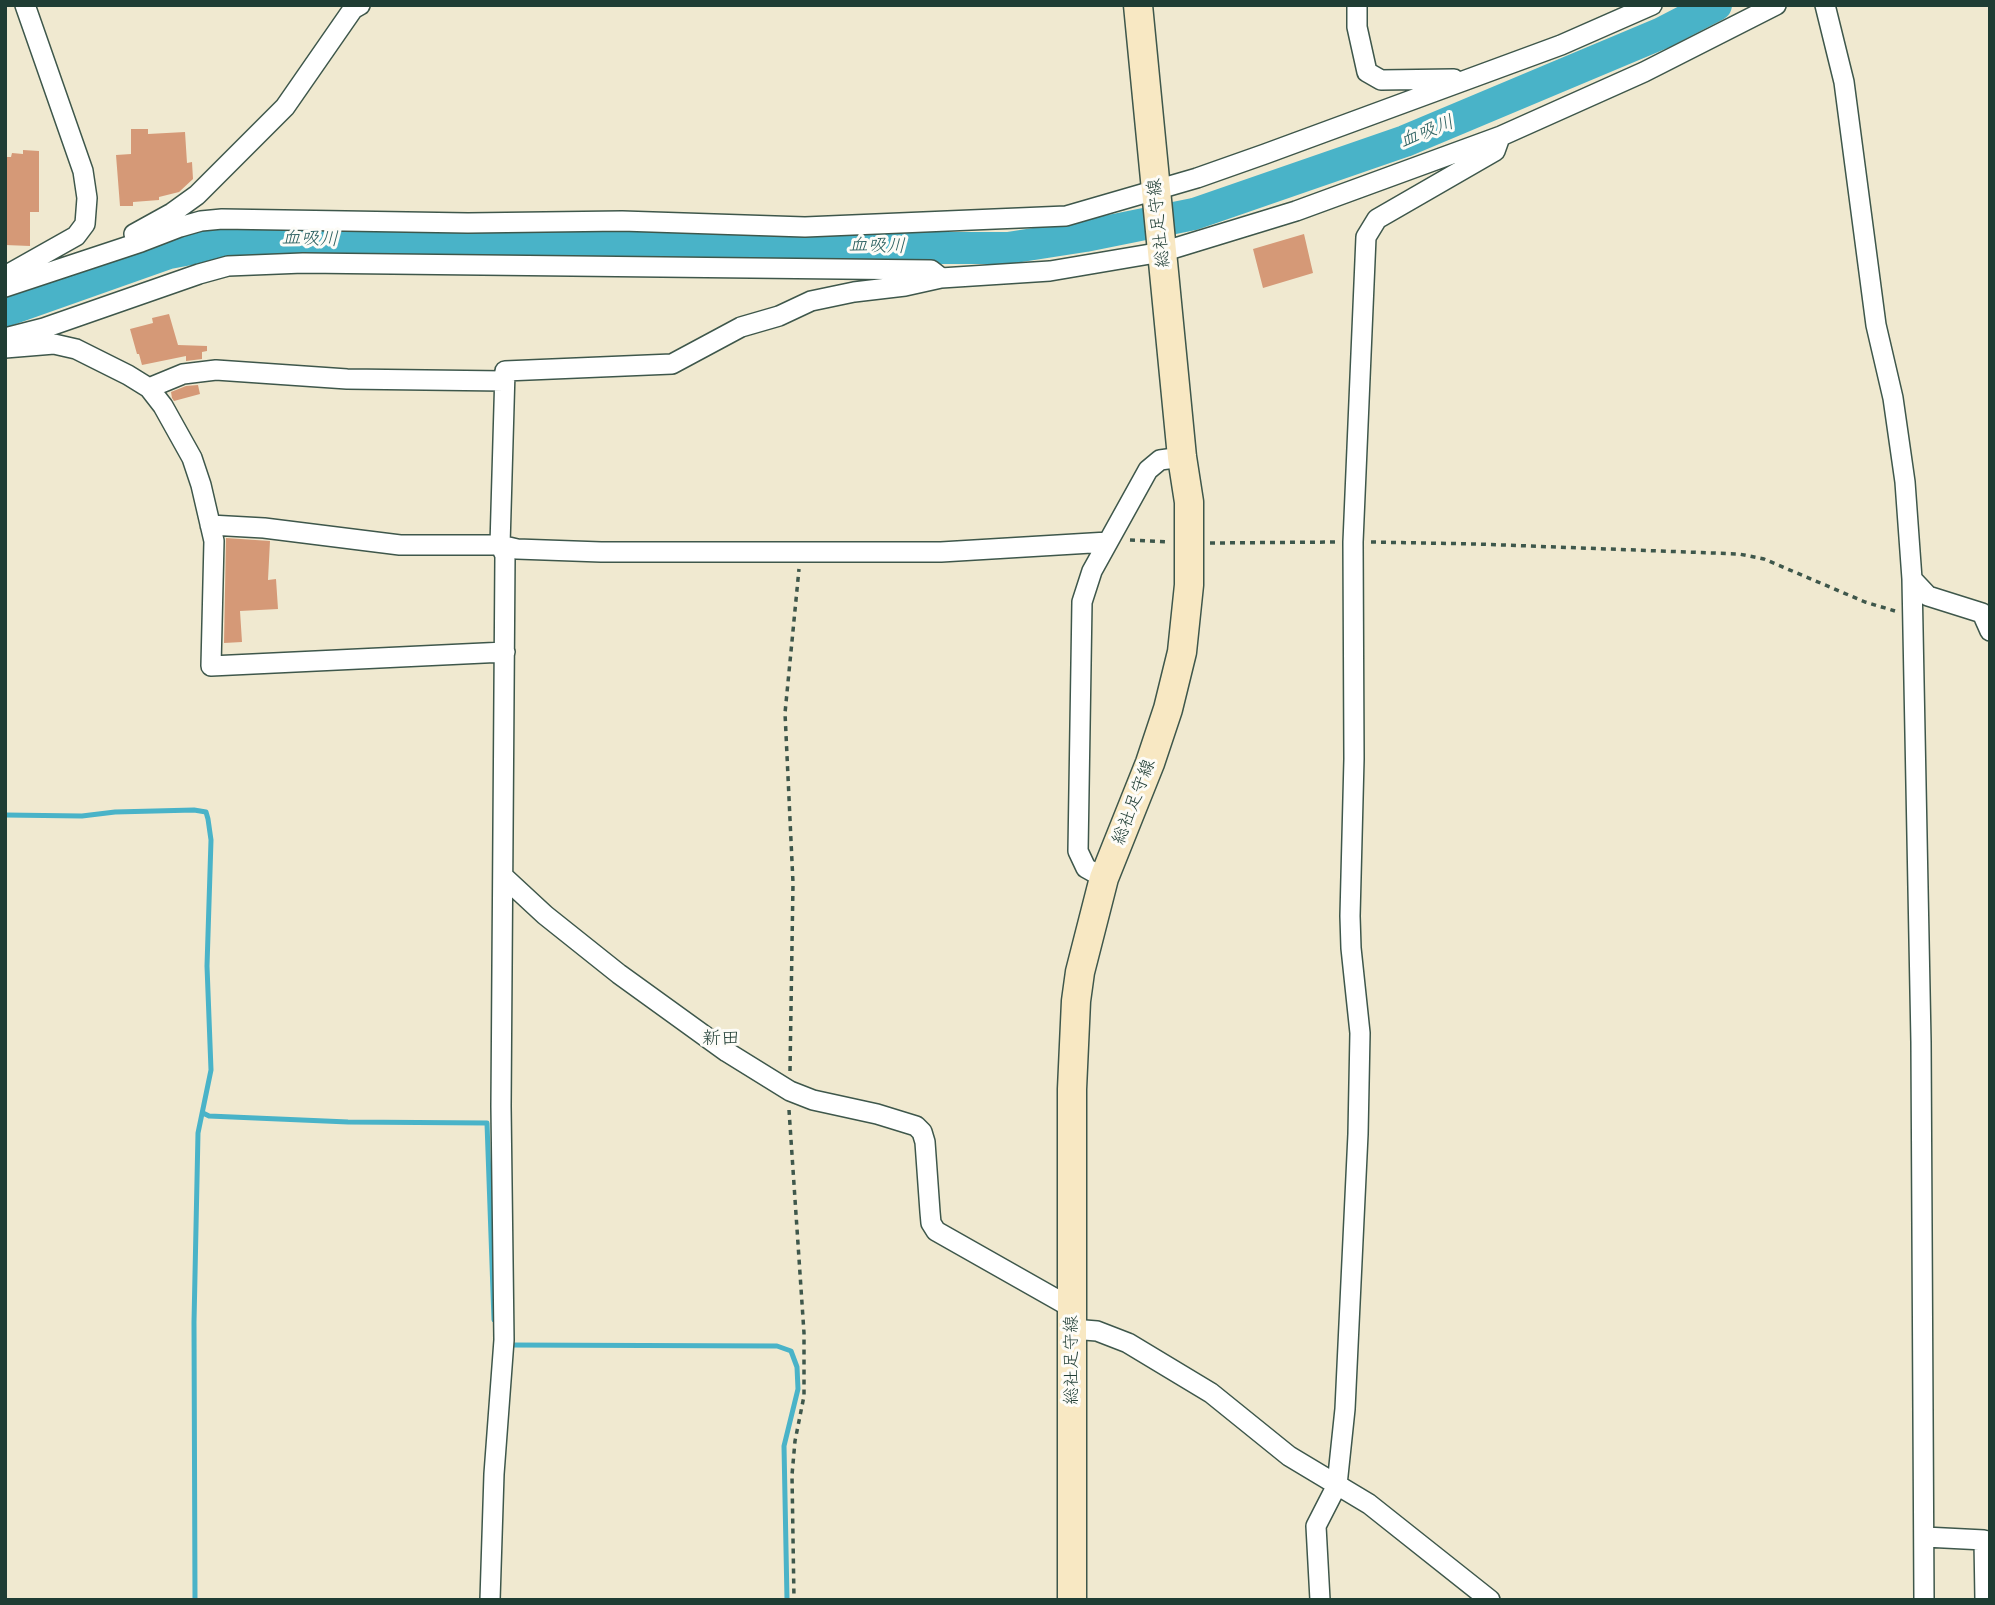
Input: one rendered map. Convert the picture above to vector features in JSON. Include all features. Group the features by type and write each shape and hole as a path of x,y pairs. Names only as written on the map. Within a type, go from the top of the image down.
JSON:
{"main road":[{"name":"総社足守線","path":"1072,1600 1074,1028 1080,972 1104,878 1150,763 1168,709 1182,652 1189,585 1188,502 1138,5"}],"street":[{"path":"5,276 76,236 85,225 83,171 25,5"},
{"path":"107,252 197,195 285,107 353,9 360,5"},
{"path":"1357,5 1357,27 1367,72 1381,80 1470,79"},
{"path":"5,287 180,227 222,219 468,223 622,221 805,227 1066,216 1156,195 1561,45 1652,5"},
{"path":"490,1600 495,1463 505,1340 501,1120 505,555 500,545 505,371 652,367 672,364 741,327 779,316 811,301 941,278 1050,271 1162,247 1296,211 1501,136 1644,72 1776,5"},
{"path":"1825,5 1844,82 1876,325 1893,398 1905,482 1912,579 1921,1042 1924,1600"},
{"path":"1320,1600 1315,1526 1337,1485 1345,1409 1360,1045 1350,916 1354,759 1353,542 1366,236 1377,219 1495,151 1501,136"},
{"path":"5,338 44,328 228,266 303,263 931,270 941,278"},
{"path":"5,348 54,344 76,349 128,374 149,388 163,406 192,458 214,541 211,666 505,652"},
{"path":"149,388 183,374 216,370 347,379 504,381"},
{"path":"1104,878 1086,868 1078,851 1082,602 1092,571 1148,470 1160,460 1182,457"},
{"path":"210,525 264,528 400,545 500,545 517,549 601,552 941,552 1109,541"},
{"path":"1912,579 1928,596 1982,613 1990,631"},
{"path":"504,877 545,915 619,974 727,1052 790,1091 813,1100 916,1126 922,1132 925,1142 931,1223 936,1231 1072,1318 1128,1343 1211,1393 1289,1456 1369,1504 1490,1600"},
{"path":"1924,1537 1984,1540 1985,1600"}],"path":[{"path":"1109,541 1477,544 1739,554 1764,559 1864,602 1912,614"},
{"path":"794,1600 792,1475 795,1441 804,1396 804,1333 789,1114 793,883 785,713 801,554"}],"building":[{"path":"131,129 148,129 148,134 185,132 187,163 192,162 193,179 179,192 159,197 159,200 120,206 116,155 131,154"},
{"path":"23,150 39,151 39,212 30,212 30,246 5,245 5,157 11,157 12,153 23,154"},
{"path":"1304,234 1313,273 1263,288 1253,249"},
{"path":"169,314 178,345 207,346 207,351 202,352 202,359 186,361 186,356 142,365 130,329 153,323 152,318"},
{"path":"198,385 200,394 174,401 172,398 171,392"},
{"path":"226,538 270,541 268,580 276,579 278,609 240,611 242,642 224,643"}],"waterway":[{"name":"血吸川","path":"5,311 169,253 227,242 269,238 824,248 1008,248 1085,236 1194,214 1405,141 1662,33 1716,5"},
{"path":"5,815 82,816 115,812 194,810 206,812 208,819 211,840 207,966 211,1070 198,1133 194,1322 195,1600"},
{"path":"203,1113 209,1116 348,1122 487,1123 494,1320"},
{"path":"509,1345 777,1346 791,1351 797,1367 798,1389 784,1446 787,1600"}],"district":[{"name":"新田","path":"721,1039"}]}
